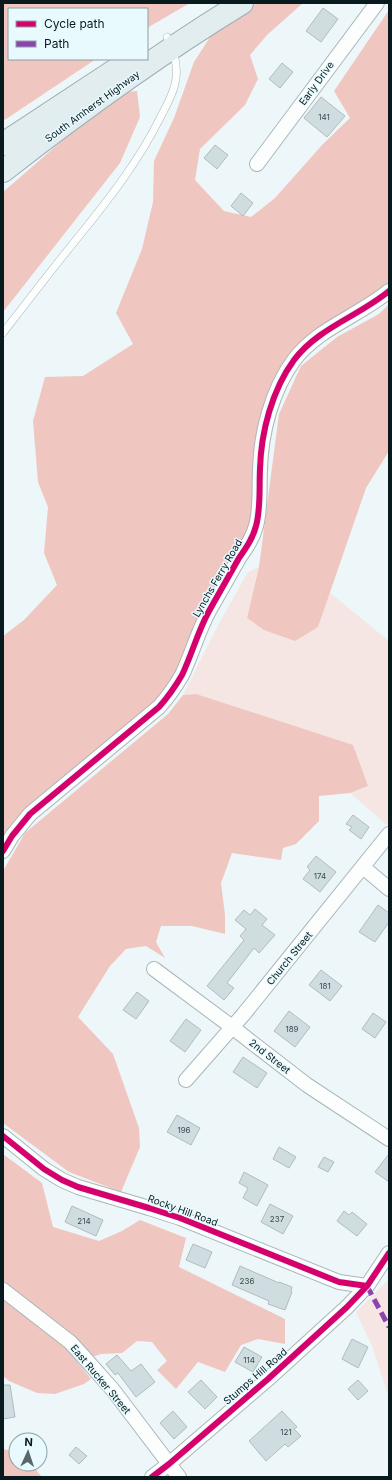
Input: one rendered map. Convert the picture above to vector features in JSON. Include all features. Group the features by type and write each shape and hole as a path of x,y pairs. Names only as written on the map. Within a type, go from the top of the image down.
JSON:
{"main road":[{"name":"South Amherst Highway","path":"3,171 96,102 218,3"},
{"name":"South Amherst Highway","path":"148,49 170,43 207,25 242,3"},
{"name":"South Amherst Highway","path":"3,144 130,60"}],"street":[{"name":"Early Drive","path":"257,164 377,3"},
{"name":"Lynchs Ferry Road","path":"3,851 12,836 30,814 159,707 172,691 182,673 209,611 249,542 256,526 259,508 260,466 264,436 274,395 283,376 295,359 309,344 389,291"},
{"name":"Church Street","path":"186,1080 232,1027 363,868 389,834"},
{"path":"363,868 389,889"},
{"name":"2nd Street","path":"154,969 232,1027 306,1085 389,1139"},
{"name":"Rocky Hill Road","path":"3,1136 44,1169 62,1180 78,1187 180,1218 339,1282 367,1286"},
{"name":"Stumps Hill Road","path":"152,1477 268,1379 346,1307 367,1286 389,1253"},
{"name":"East Rucker Street","path":"3,1290 70,1342 113,1390 179,1477"}],"lane":[{"path":"3,333 120,184 138,158 172,96 176,82 176,67 170,43"}],"shaded area":[{"path":"3,3 190,3 148,27 148,8 8,8 8,60 94,60 3,121"},
{"path":"257,3 303,3 267,35 250,55 258,79 245,105 200,149 195,180 224,211 251,217 275,198 323,144 350,118 334,91 389,10 389,283 278,373 250,524 244,540 193,628 177,671 167,688 155,703 3,839 3,636 24,620 57,585 44,553 48,507 38,482 33,421 45,377 83,376 133,344 116,313 142,249 153,202 154,161 174,118 194,62 216,28"},
{"path":"137,91 140,117 120,163 3,312 3,192 70,134 125,92"},
{"path":"389,304 389,451 366,488 318,627 295,641 264,630 247,618 259,567 279,414 301,366 337,337 379,314"},
{"path":"259,567 247,618 318,627 329,592 389,641 389,822 387,825 350,793 368,786 196,694 183,695 217,627 248,572"},
{"path":"196,694 353,745 368,786 350,793 319,796 319,821 296,844 283,848 281,860 232,853 221,883 225,915 225,934 192,926 161,926 156,942 165,958 146,946 126,949 110,966 78,1017 113,1054 139,1128 140,1147 121,1192 69,1172 3,1123 3,871 25,833 168,714 183,695"},
{"path":"3,1154 42,1183 53,1227 99,1241 122,1231 140,1220 186,1238 179,1267 285,1319 285,1344 258,1339 241,1345 225,1372 198,1362 176,1389 157,1370 167,1361 152,1342 137,1341 122,1353 101,1354 92,1357 32,1304 3,1283"},
{"path":"389,1279 389,1398 372,1346 356,1312"},
{"path":"3,1298 62,1343 91,1379 84,1384 55,1394 37,1393 9,1381 3,1376"},
{"path":"3,1449 8,1450 8,1472 38,1472 42,1477 3,1477"}],"building":[{"path":"323,8 338,19 321,42 306,31"},
{"path":"282,63 293,72 280,88 269,79"},
{"path":"321,97 345,116 327,137 304,118"},
{"path":"215,145 228,155 217,169 204,158"},
{"path":"241,193 253,203 243,216 231,206"},
{"path":"353,815 369,827 361,839 349,830 352,827 346,824"},
{"path":"316,856 336,872 320,892 303,879 310,870 307,867"},
{"path":"378,905 389,913 389,922 375,942 359,932"},
{"path":"255,909 267,919 262,925 275,935 259,953 254,948 227,983 234,988 224,1000 207,986 244,940 240,936 246,929 235,920 244,910 250,915"},
{"path":"321,970 342,986 330,1001 309,985"},
{"path":"137,992 149,1001 136,1019 123,1010"},
{"path":"289,1011 310,1027 295,1047 274,1031"},
{"path":"373,1013 386,1022 375,1038 362,1029"},
{"path":"186,1019 201,1030 185,1052 170,1041"},
{"path":"243,1057 267,1073 257,1088 233,1072"},
{"path":"177,1115 200,1128 191,1145 167,1132"},
{"path":"279,1147 296,1157 289,1168 273,1159"},
{"path":"389,1154 389,1182 375,1172"},
{"path":"324,1157 334,1162 328,1172 318,1167"},
{"path":"244,1172 268,1185 257,1206 243,1198 248,1188 239,1183"},
{"path":"270,1204 293,1216 283,1234 261,1222"},
{"path":"72,1206 103,1220 96,1236 65,1222"},
{"path":"344,1211 349,1215 352,1212 367,1224 357,1236 337,1221"},
{"path":"193,1244 212,1252 205,1268 186,1260"},
{"path":"240,1266 292,1287 292,1292 285,1310 268,1304 269,1301 232,1285"},
{"path":"352,1339 368,1347 358,1368 342,1359"},
{"path":"244,1347 262,1357 253,1372 235,1362"},
{"path":"117,1355 131,1371 141,1364 155,1382 136,1397 118,1373 115,1375 106,1364"},
{"path":"201,1380 217,1397 205,1409 188,1392"},
{"path":"358,1380 368,1391 358,1400 348,1389"},
{"path":"3,1385 10,1385 15,1417 3,1419"},
{"path":"173,1411 187,1427 174,1439 160,1423"},
{"path":"282,1411 297,1427 294,1429 301,1436 288,1447 285,1444 266,1461 249,1441"},
{"path":"76,1447 87,1456 79,1464 69,1455"}],"marked path":[{"path":"367,1286 389,1327"}],"cycle path":[{"path":"3,851 12,836 30,814 159,707 174,688 182,675 209,611 249,543 255,530 259,512 261,455 265,426 274,398 286,372 294,360 315,339 365,308 389,291"},
{"path":"3,1136 44,1169 62,1180 78,1187 180,1218 339,1282 367,1286"},
{"path":"152,1477 268,1379 347,1307 367,1286 389,1253"}]}
